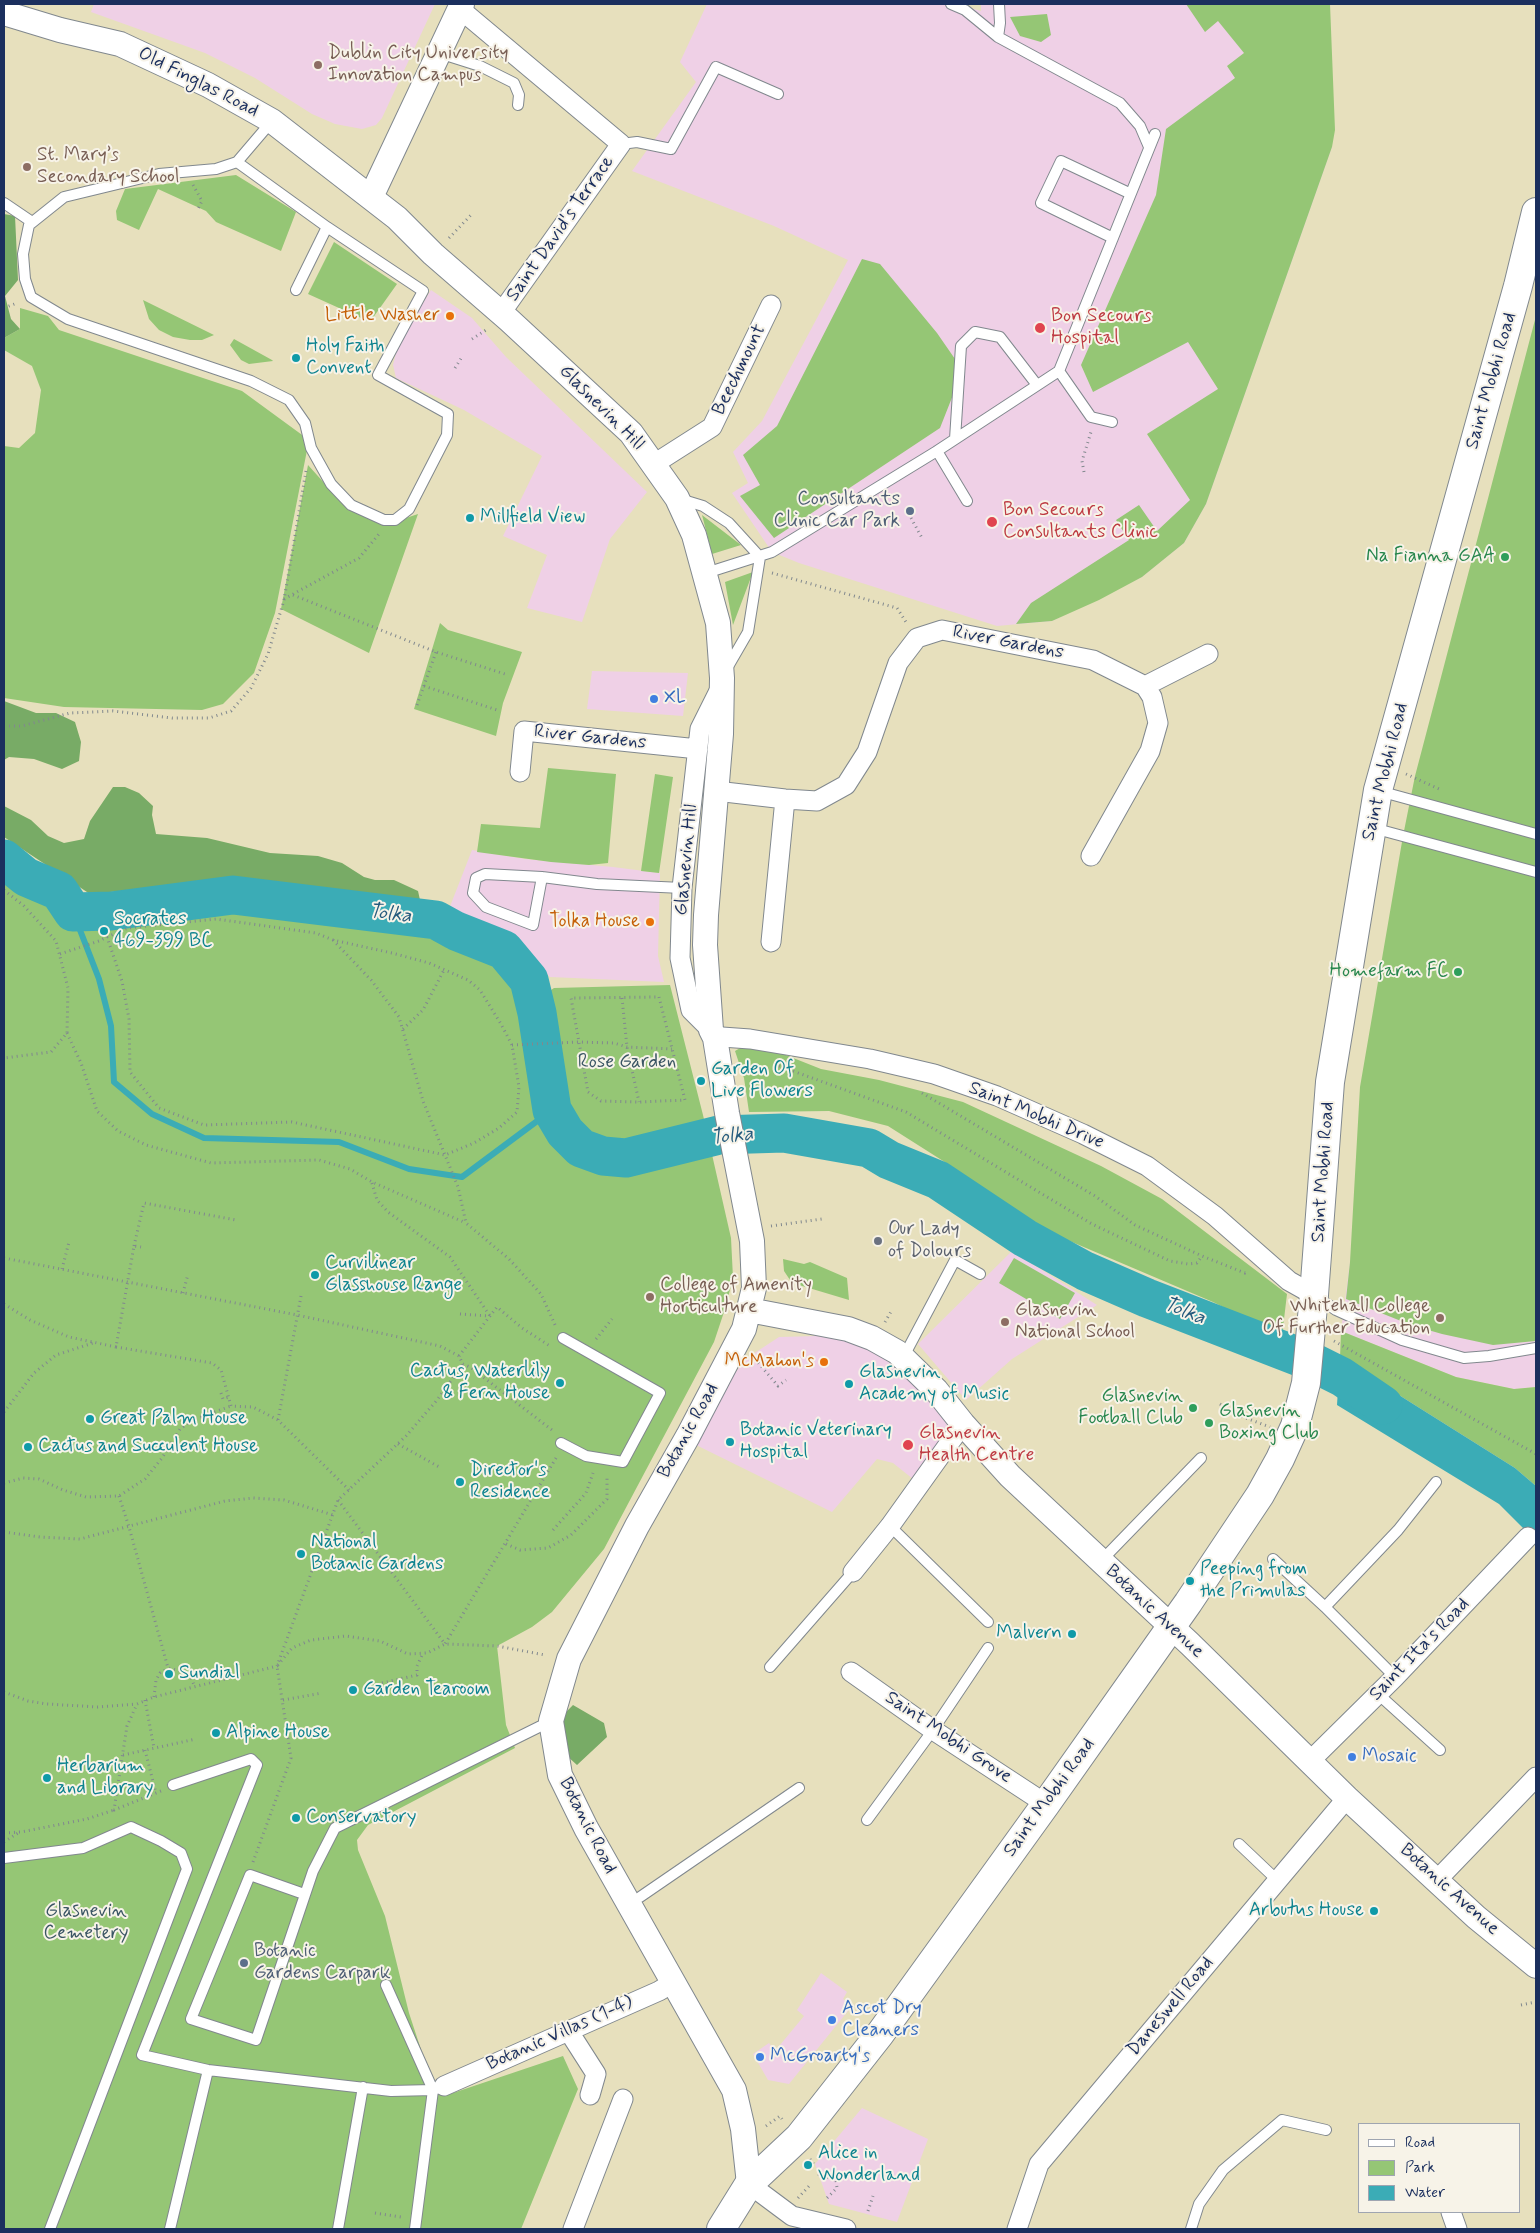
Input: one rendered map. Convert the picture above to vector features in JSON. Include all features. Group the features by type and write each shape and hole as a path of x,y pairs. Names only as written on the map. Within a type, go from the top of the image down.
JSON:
{"main road":[{"name":"Saint Mobhi Road","path":"749,2184 806,2129 880,2034 1046,1804 1260,1495 1280,1459 1295,1426 1306,1383 1322,1344 1314,1295 1330,1082 1371,827 1389,793 1532,244 1536,212"},
{"path":"721,2229 749,2184"}],"street":[{"path":"371,197 461,6"},
{"name":"Saint David's Terrace","path":"461,6 621,144 494,321"},
{"name":"Old Finglas Road","path":"4,13 60,30 120,44 208,85 272,121 371,197"},
{"name":"Glasnevin Hill","path":"371,197 494,321 630,433 677,498 694,535 706,573 718,623 722,682 721,734 706,915 706,946 713,1034 752,1241 754,1288 749,1310"},
{"name":"Beechmount","path":"654,464 712,427 771,305"},
{"name":"River Gardens","path":"917,638 942,630 1093,660 1145,686"},
{"path":"716,791 817,801 846,785 867,752 898,663 917,638"},
{"path":"1091,856 1150,752 1158,723 1152,697 1145,686 1208,654"},
{"name":"Glasnevin Hill","path":"713,1034 691,1010 680,958 682,888 700,729 722,682"},
{"name":"River Gardens","path":"520,772 524,731 698,749"},
{"path":"771,942 785,799"},
{"name":"Saint Mobhi Drive","path":"713,1034 870,1059 934,1074 997,1096 1083,1134 1148,1166 1215,1216 1289,1281 1314,1295"},
{"name":"Botanic Avenue","path":"749,1310 848,1329 872,1338 903,1358 936,1390 963,1424 1010,1476 1100,1562 1171,1626 1347,1798 1476,1918 1536,1966"},
{"name":"Botanic Road","path":"749,1310 744,1329 715,1386 637,1526 569,1659 551,1721 560,1775 582,1820 605,1864 734,2090 743,2129 749,2184"},
{"path":"853,1572 890,1526 963,1424"},
{"name":"Saint Ita's Road","path":"1310,1760 1395,1677 1528,1537"},
{"name":"Saint Mobhi Grove","path":"851,1672 933,1730 1046,1804"},
{"path":"1437,1880 1536,1777"},
{"name":"Daneswell Road","path":"1017,2229 1039,2164 1347,1798"},
{"name":"Botanic Villas (1-4)","path":"439,2088 674,1982"},
{"path":"570,2030 596,2074 590,2095"},
{"path":"573,2229 624,2099"},
{"path":"749,2184 792,2216 846,2229"},
{"path":"1452,2213 1457,2229"}],"lane":[{"path":"951,4 965,10 998,37 1120,103 1140,126 1149,146"},
{"path":"998,37 1000,23 999,4"},
{"path":"440,53 480,66 514,83 519,95 518,105"},
{"path":"621,144 637,142 672,149 716,67 778,94"},
{"path":"237,162 327,227 423,291 378,375 448,414 447,435 409,509 395,520 384,520 351,505 331,484 310,448 305,423 289,400 251,381 68,319 31,297 25,279 23,254 29,225 64,197 160,174 216,169 237,162 272,121"},
{"path":"706,573 772,552 937,451 1059,371 1113,238 1129,193 1155,134"},
{"path":"1113,238 1041,203 1061,161 1129,193"},
{"path":"4,203 32,222"},
{"path":"296,290 327,227"},
{"path":"955,439 961,346 975,332 1000,337 1037,385"},
{"path":"1059,371 1091,417 1112,422"},
{"path":"937,451 967,501"},
{"path":"677,498 703,506 729,523 760,557"},
{"path":"722,682 748,632 760,557"},
{"path":"1389,793 1536,834"},
{"path":"1371,827 1536,872"},
{"path":"542,877 533,925 486,907 473,893 476,878 485,874 542,877 597,884 682,888"},
{"path":"903,1358 955,1260 980,1274"},
{"path":"1314,1295 1336,1310 1402,1340 1464,1358 1536,1348"},
{"path":"561,1443 586,1456 624,1462 660,1394 562,1338"},
{"path":"1100,1562 1201,1458"},
{"path":"1325,1606 1398,1530 1436,1482"},
{"path":"890,1526 988,1622"},
{"path":"1273,1559 1325,1606 1395,1677"},
{"path":"770,1667 853,1572"},
{"path":"867,1820 933,1730 988,1648"},
{"path":"1378,1694 1440,1750"},
{"path":"304,1894 250,1875 191,2019 256,2040 304,1894 313,1871 335,1828 551,1721"},
{"path":"173,1785 251,1760 257,1765 142,2055 208,2070 391,2091 439,2088"},
{"path":"640,1897 800,1788"},
{"path":"4,1858 83,1848 131,1828 161,1841 180,1853 187,1868 50,2229"},
{"path":"1238,1844 1278,1881"},
{"path":"386,1985 439,2088 415,2224"},
{"path":"170,2229 208,2070"},
{"path":"338,2229 364,2087"},
{"path":"1191,2229 1199,2204 1223,2170 1282,2120 1326,2130"}],"path":[{"path":"185,172 202,201 197,211"},
{"path":"449,238 471,215"},
{"path":"472,340 494,321"},
{"path":"454,368 462,357"},
{"path":"1084,472 1082,461 1091,433 1091,417"},
{"path":"4,726 22,726 79,713 113,711 172,718 209,718 231,711 251,688 268,654 284,600 310,448"},
{"path":"910,518 922,538"},
{"path":"284,600 359,558 382,530 384,520"},
{"path":"760,557 771,573 897,608 917,638"},
{"path":"293,595 436,652 505,674"},
{"path":"417,705 436,652"},
{"path":"424,686 497,710"},
{"path":"1389,793 1408,764"},
{"path":"4,890 24,906 56,942 68,988 67,1033 81,1063 98,1111 118,1131 146,1145 211,1163 319,1160 350,1169 372,1182 466,1223 508,1259 541,1294 562,1338 553,1348 522,1328 497,1308 459,1356"},
{"path":"60,954 99,942 107,937 128,928 216,919 316,933 333,940 392,953 444,970 468,980 480,990 512,1045 519,1086 517,1112 499,1128 474,1143 445,1155 292,1122 204,1125 159,1108 130,1072 129,1019 122,981 107,937"},
{"path":"333,940 371,980 399,1017 423,1101 447,1164 458,1187 466,1223"},
{"path":"403,1029 423,1010 444,970"},
{"path":"659,997 685,1100 639,1102 601,1100 588,1092 578,1042 571,998 659,997"},
{"path":"622,998 627,1047 639,1102"},
{"path":"4,1058 51,1052 67,1033"},
{"path":"512,1045 564,1042 614,1043 627,1047 672,1050"},
{"path":"772,1060 778,1066 906,1112 1092,1224 1170,1261 1188,1264 1197,1263 1202,1256"},
{"path":"917,1090 1095,1196 1135,1225 1244,1273 1251,1270"},
{"path":"372,1182 377,1200 388,1212 450,1257 490,1316"},
{"path":"116,1347 134,1246 144,1203 236,1220"},
{"path":"770,1226 822,1219"},
{"path":"62,1269 69,1242"},
{"path":"134,1246 141,1247"},
{"path":"4,1258 297,1315 440,1346 459,1356 463,1364 470,1367 554,1431 561,1443 558,1455 445,1644"},
{"path":"183,1294 188,1274"},
{"path":"278,1420 301,1296"},
{"path":"4,1304 30,1320 69,1337 212,1363 221,1370 231,1406"},
{"path":"884,1325 892,1310"},
{"path":"460,1314 490,1316"},
{"path":"586,1351 612,1319"},
{"path":"4,1412 34,1373 56,1355 95,1342"},
{"path":"1322,1344 1536,1454"},
{"path":"755,1359 778,1386 786,1380"},
{"path":"250,1875 253,1861 291,1758 277,1666 338,1500 398,1444 437,1400 463,1364"},
{"path":"221,1394 223,1398 229,1397"},
{"path":"1220,1404 1243,1417"},
{"path":"4,1483 23,1478 39,1479 86,1497 118,1496 145,1479 162,1458 180,1429 193,1420 231,1406 253,1407 278,1420 350,1490"},
{"path":"398,1444 440,1468"},
{"path":"506,1544 520,1550 548,1548 570,1535 607,1499 607,1473 592,1473 586,1493 553,1530"},
{"path":"118,1496 129,1527 168,1668"},
{"path":"4,1532 40,1537 80,1538 225,1502 253,1498 284,1500 333,1515"},
{"path":"338,1500 445,1644"},
{"path":"4,1692 28,1701 47,1704 98,1707 137,1704 154,1697 277,1666 292,1648 311,1640 346,1636 380,1642 408,1654 423,1653 445,1644 497,1646 545,1655"},
{"path":"382,1683 417,1675 423,1653"},
{"path":"154,1697 156,1680 160,1673 168,1668 185,1672 191,1678 195,1687"},
{"path":"282,1700 322,1693"},
{"path":"145,1700 154,1748"},
{"path":"114,1810 127,1726 137,1704"},
{"path":"123,1755 196,1739"},
{"path":"145,1750 156,1793"},
{"path":"4,1833 21,1832 87,1819 114,1810 173,1785"},
{"path":"1521,2004 1536,2002"},
{"path":"818,2174 836,2180 836,2188 826,2198"},
{"path":"868,2211 873,2196"},
{"path":"375,2213 415,2224"}],"shaded area":[{"name":"Dublin City University Innovation Campus","path":"94,4 435,4 382,118 376,125 362,129 335,124 312,114 255,78 205,53 91,12"},
{"name":"Bon Secours Hospital","path":"707,4 957,4 981,11 981,4 1225,4 1332,147 1206,504 1184,543 1142,577 1052,621 997,626 799,563 772,552 732,493 748,483 733,452 762,421 848,260 774,226 632,171 696,82 680,62"},
{"path":"431,290 472,318 506,357 647,492 610,539 582,622 527,608 547,555 503,536 542,456 464,410 396,378 393,365 399,341"},
{"path":"592,671 688,673 683,716 587,709"},
{"path":"472,850 525,859 660,873 658,956 664,982 550,977 513,943 449,909"},
{"name":"Glasnevin National School","path":"1012,1251 1097,1305 1012,1359 966,1400 918,1344"},
{"name":"Whitehall College Of Further Education","path":"1350,1262 1536,1305 1536,1387 1514,1389 1456,1377 1341,1331"},
{"path":"817,1336 853,1342 884,1356 917,1379 956,1427 918,1483 893,1463 877,1459 832,1512 694,1444 717,1395 747,1358 779,1337"},
{"path":"821,1973 847,1992 843,1999 852,2006 789,2084 768,2080 753,2054 769,2043 775,2051 804,2016 797,2010"},
{"path":"862,2108 928,2139 897,2222 829,2204 815,2164"}],"green space":[{"path":"1186,4 1330,4 1335,130 1332,147 1206,504 1184,543 1142,577 1099,600 1052,621 1016,624 1031,603 1129,540 1116,520 1139,505 1157,531 1190,500 1147,434 1218,389 1188,342 1093,392 1081,365 1156,195 1166,129 1235,78 1227,66 1244,53 1218,21 1205,32"},
{"path":"1047,14 1051,35 1041,42 1020,36 1010,17"},
{"path":"236,175 296,212 281,251 216,222 206,211 158,189 139,230 117,220 116,211 125,189"},
{"path":"4,214 15,216 18,280 5,296 11,319 20,329 4,338"},
{"path":"334,242 397,284 370,322 308,294"},
{"path":"862,259 880,264 937,333 955,359 953,395 940,428 774,538 740,496 760,485 743,455 777,426"},
{"path":"143,300 214,335 202,340 173,337 159,330 149,319"},
{"path":"20,308 48,316 59,330 242,391 309,440 275,613 254,673 223,704 202,710 64,707 4,698 4,446 19,448 35,433 41,390 32,366 4,350 4,338 20,329"},
{"name":"Homefarm FC","path":"1536,316 1536,1341 1493,1345 1411,1325 1346,1299 1350,1262 1360,1087 1403,836 1415,776"},
{"path":"234,339 273,361 249,364 241,360 230,345"},
{"path":"308,465 335,495 391,523 418,514 369,653 281,609"},
{"path":"702,515 741,545 712,554"},
{"path":"753,572 733,625 725,582"},
{"path":"440,623 448,630 522,652 503,703 496,736 414,709"},
{"path":"4,701 36,713 56,713 75,722 81,742 79,761 62,769 34,759 9,757 4,760"},
{"path":"548,768 616,774 608,863 589,865 551,862 477,852 481,824 540,828"},
{"path":"655,774 673,777 659,873 641,871"},
{"path":"113,787 125,787 139,793 153,806 152,815 156,834 207,838 270,853 318,856 342,863 364,877 375,880 394,880 418,891 422,909 379,900 233,880 90,894 4,837 4,806 31,820 48,836 64,843 84,839 90,821"},
{"name":"National Botanic Gardens","path":"4,874 65,919 233,907 439,936 482,948 530,1004 554,988 670,985 703,1115 731,1238 733,1278 714,1342 604,1549 552,1612 532,1627 497,1646 506,1725 515,1748 368,1825 357,1840 358,1850 385,1916 409,2013 432,2083 444,2086 444,2096 563,2056 578,2089 521,2229 4,2229"},
{"path":"747,1044 768,1048 821,1069 879,1080 963,1102 1101,1166 1162,1199 1287,1294 1282,1336 1213,1302 1032,1225 951,1166 888,1126 829,1111 749,1112 744,1078 735,1051"},
{"path":"1014,1258 1075,1293 1060,1319 999,1283"},
{"path":"783,1259 804,1264 810,1262 847,1278 849,1300 799,1285 790,1280 784,1271"},
{"path":"1341,1331 1456,1377 1514,1389 1536,1387 1536,1486 1515,1468 1340,1358"},
{"path":"573,1705 604,1723 607,1737 577,1765 566,1755 561,1742 563,1715"}],"water":[{"path":"1340,1358 1515,1468 1536,1486 1536,1541 1499,1504 1337,1405"}],"waterway":[{"name":"Tolka","path":"4,859 26,877 59,891 73,912 111,911 233,895 436,920 456,931 504,950 529,980 537,1013 552,1110 565,1132 581,1148 603,1156 626,1158 719,1135 784,1133 869,1148 889,1160 938,1180 1025,1238 1085,1271 1147,1298 1310,1361 1342,1377 1383,1405"},
{"path":"73,912 99,979 111,1026 114,1082 152,1114 204,1138 339,1142 409,1169 462,1177 552,1110"}],"place":[{"name":"Dublin City University Innovation Campus","path":"318,65"},
{"name":"St. Mary’s Secondary School","path":"27,167"},
{"name":"Little Washer","path":"450,316"},
{"name":"Bon Secours Hospital","path":"1040,328"},
{"name":"Holy Faith Convent","path":"296,358"},
{"name":"Consultants Clinic Car Park","path":"910,511"},
{"name":"Millfield View","path":"470,518"},
{"name":"Bon Secours Consultants Clinic","path":"992,522"},
{"name":"Na Fianna GAA","path":"1505,557"},
{"name":"XL","path":"654,699"},
{"name":"Tolka House","path":"650,922"},
{"name":"Socrates 469-399 BC","path":"104,931"},
{"name":"Homefarm FC","path":"1458,972"},
{"name":"Garden Of Live Flowers","path":"701,1081"},
{"name":"Our Lady of Dolours","path":"878,1241"},
{"name":"Curvilinear Glasshouse Range","path":"315,1275"},
{"name":"College of Amenity Horticulture","path":"650,1297"},
{"name":"Whitehall College Of Further Education","path":"1440,1318"},
{"name":"Glasnevin National School","path":"1005,1322"},
{"name":"McMahon's","path":"824,1362"},
{"name":"Cactus, Waterlily & Fern House","path":"560,1383"},
{"name":"Glasnevin Academy of Music","path":"849,1384"},
{"name":"Glasnevin Football Club","path":"1193,1408"},
{"name":"Great Palm House","path":"90,1419"},
{"name":"Glasnevin Boxing Club","path":"1209,1423"},
{"name":"Botanic Veterinary Hospital","path":"730,1442"},
{"name":"Glasnevin Health Centre","path":"908,1445"},
{"name":"Cactus and Succulent House","path":"28,1447"},
{"name":"Director's Residence","path":"460,1482"},
{"name":"National Botanic Gardens","path":"301,1554"},
{"name":"Peeping from the Primulas","path":"1190,1581"},
{"name":"Malvern","path":"1072,1634"},
{"name":"Sundial","path":"169,1674"},
{"name":"Garden Tearoom","path":"353,1690"},
{"name":"Alpine House","path":"216,1733"},
{"name":"Mosaic","path":"1352,1757"},
{"name":"Herbarium and Library","path":"47,1778"},
{"name":"Conservatory","path":"296,1818"},
{"name":"Arbutus House","path":"1374,1911"},
{"name":"Botanic Gardens Carpark","path":"244,1963"},
{"name":"Ascot Dry Cleaners","path":"832,2020"},
{"name":"McGroarty's","path":"760,2057"},
{"name":"Alice in Wonderland","path":"808,2165"}],"park label":[{"name":"Rose Garden","path":"627,1063"},
{"name":"Glasnevin Cemetery","path":"86,1923"}]}
